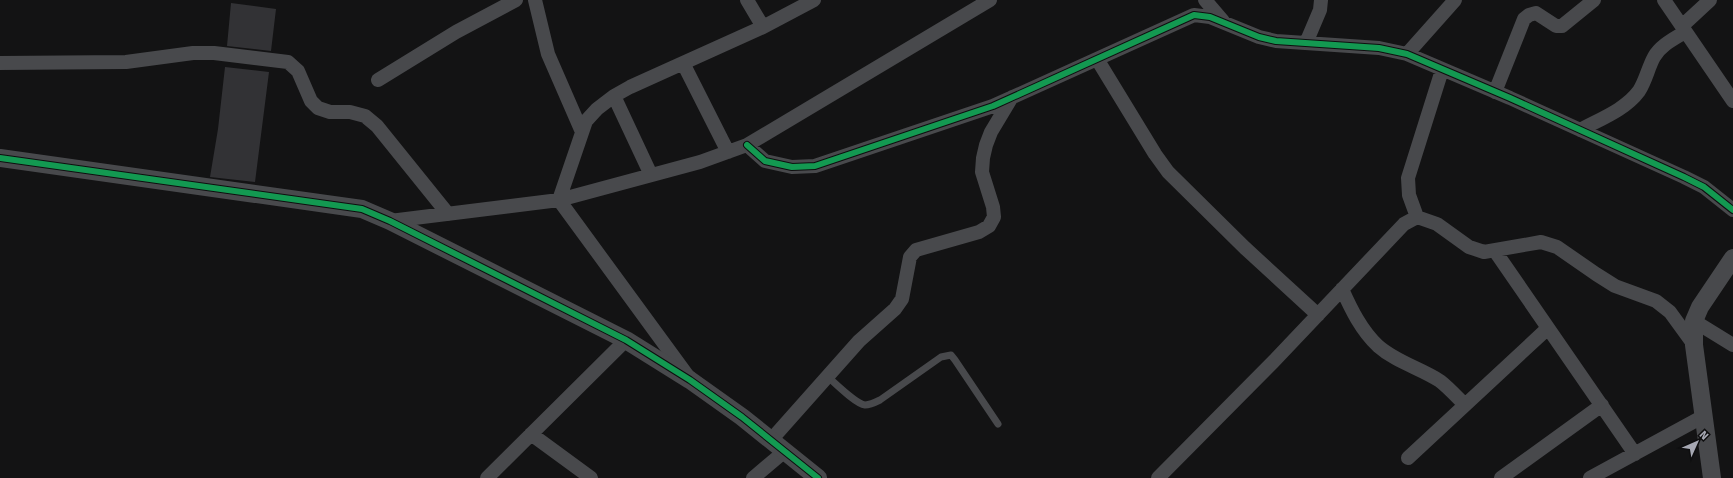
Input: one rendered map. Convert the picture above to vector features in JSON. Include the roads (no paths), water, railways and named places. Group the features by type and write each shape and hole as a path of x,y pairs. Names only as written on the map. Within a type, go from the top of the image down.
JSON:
{"street":[{"path":"378,80 456,32 516,0"},
{"path":"535,0 548,54 582,132"},
{"path":"747,0 763,27"},
{"path":"559,200 586,121 593,113 614,96 763,27 814,0"},
{"path":"390,221 559,200 700,162 728,152 747,145 990,0"},
{"path":"1205,0 1226,23"},
{"path":"1306,43 1320,10 1321,0"},
{"path":"1407,54 1455,0"},
{"path":"1495,92 1524,19 1529,15 1536,13 1556,26 1562,26 1594,0"},
{"path":"1664,0 1733,101"},
{"path":"1580,130 1610,115 1631,100 1645,81 1654,57 1659,50 1683,29 1710,0"},
{"path":"747,145 765,161 792,167 815,166 993,106 1194,15 1210,16 1259,37 1276,41 1379,48 1407,54 1580,130 1704,187 1733,210"},
{"path":"0,63 126,62 193,53 214,53 288,62 298,71 311,101 318,108 330,112 350,112 364,116 376,126 448,214"},
{"path":"1097,58 1155,154 1168,172 1245,248 1318,314"},
{"path":"683,63 728,152"},
{"path":"1417,217 1409,195 1408,178 1442,70"},
{"path":"614,96 650,175"},
{"path":"771,440 859,341 895,309 902,300 910,257 916,250 980,232 989,226 994,217 993,207 982,172 983,158 991,132 1012,97"},
{"path":"0,158 362,209 390,221 626,340 690,380 742,417 818,478"},
{"path":"559,200 690,380"},
{"path":"1158,478 1273,362 1404,224 1417,217 1437,224 1469,247 1484,252 1542,242 1557,246 1615,286 1656,300 1670,312 1694,345"},
{"path":"1496,251 1635,454"},
{"path":"1712,478 1694,345 1694,321 1700,307 1733,258"},
{"path":"1342,289 1368,336 1379,347 1396,358 1441,382 1465,405"},
{"path":"1694,321 1733,345"},
{"path":"1408,458 1548,328"},
{"path":"487,478 626,340"},
{"path":"1501,478 1602,405"},
{"path":"1590,478 1704,416"},
{"path":"531,434 591,478"},
{"path":"753,478 786,451"}],"lane":[{"path":"828,377 864,405 871,404 880,400 942,357 951,355 956,360 998,424"}]}
